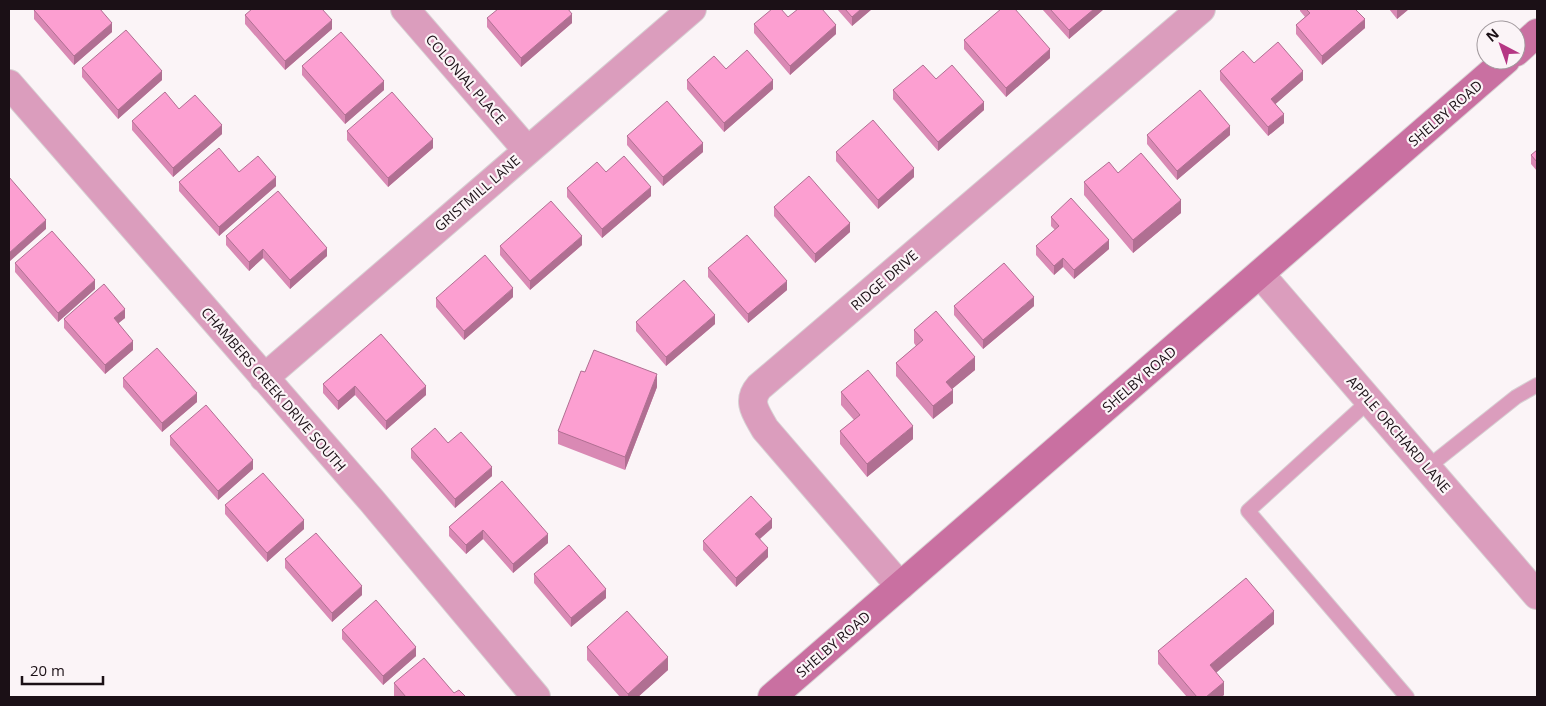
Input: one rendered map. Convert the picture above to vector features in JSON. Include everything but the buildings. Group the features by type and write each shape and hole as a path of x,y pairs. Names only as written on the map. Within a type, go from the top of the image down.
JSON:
{"main road":[{"path":"1526,43 1537,33"},
{"name":"SHELBY ROAD","path":"772,697 1495,70"}],"street":[{"name":"COLONIAL PLACE","path":"405,9 527,150"},
{"name":"GRISTMILL LANE","path":"264,378 692,9"},
{"name":"RIDGE DRIVE","path":"900,586 765,428 752,404 754,393 1201,9"},
{"name":"CHAMBERS CREEK DRIVE SOUTH","path":"9,84 372,501 536,697"},
{"name":"APPLE ORCHARD LANE","path":"1260,274 1537,595"}],"lane":[{"path":"1428,467 1516,396 1537,385"},
{"path":"1370,400 1248,510 1407,697"}]}
